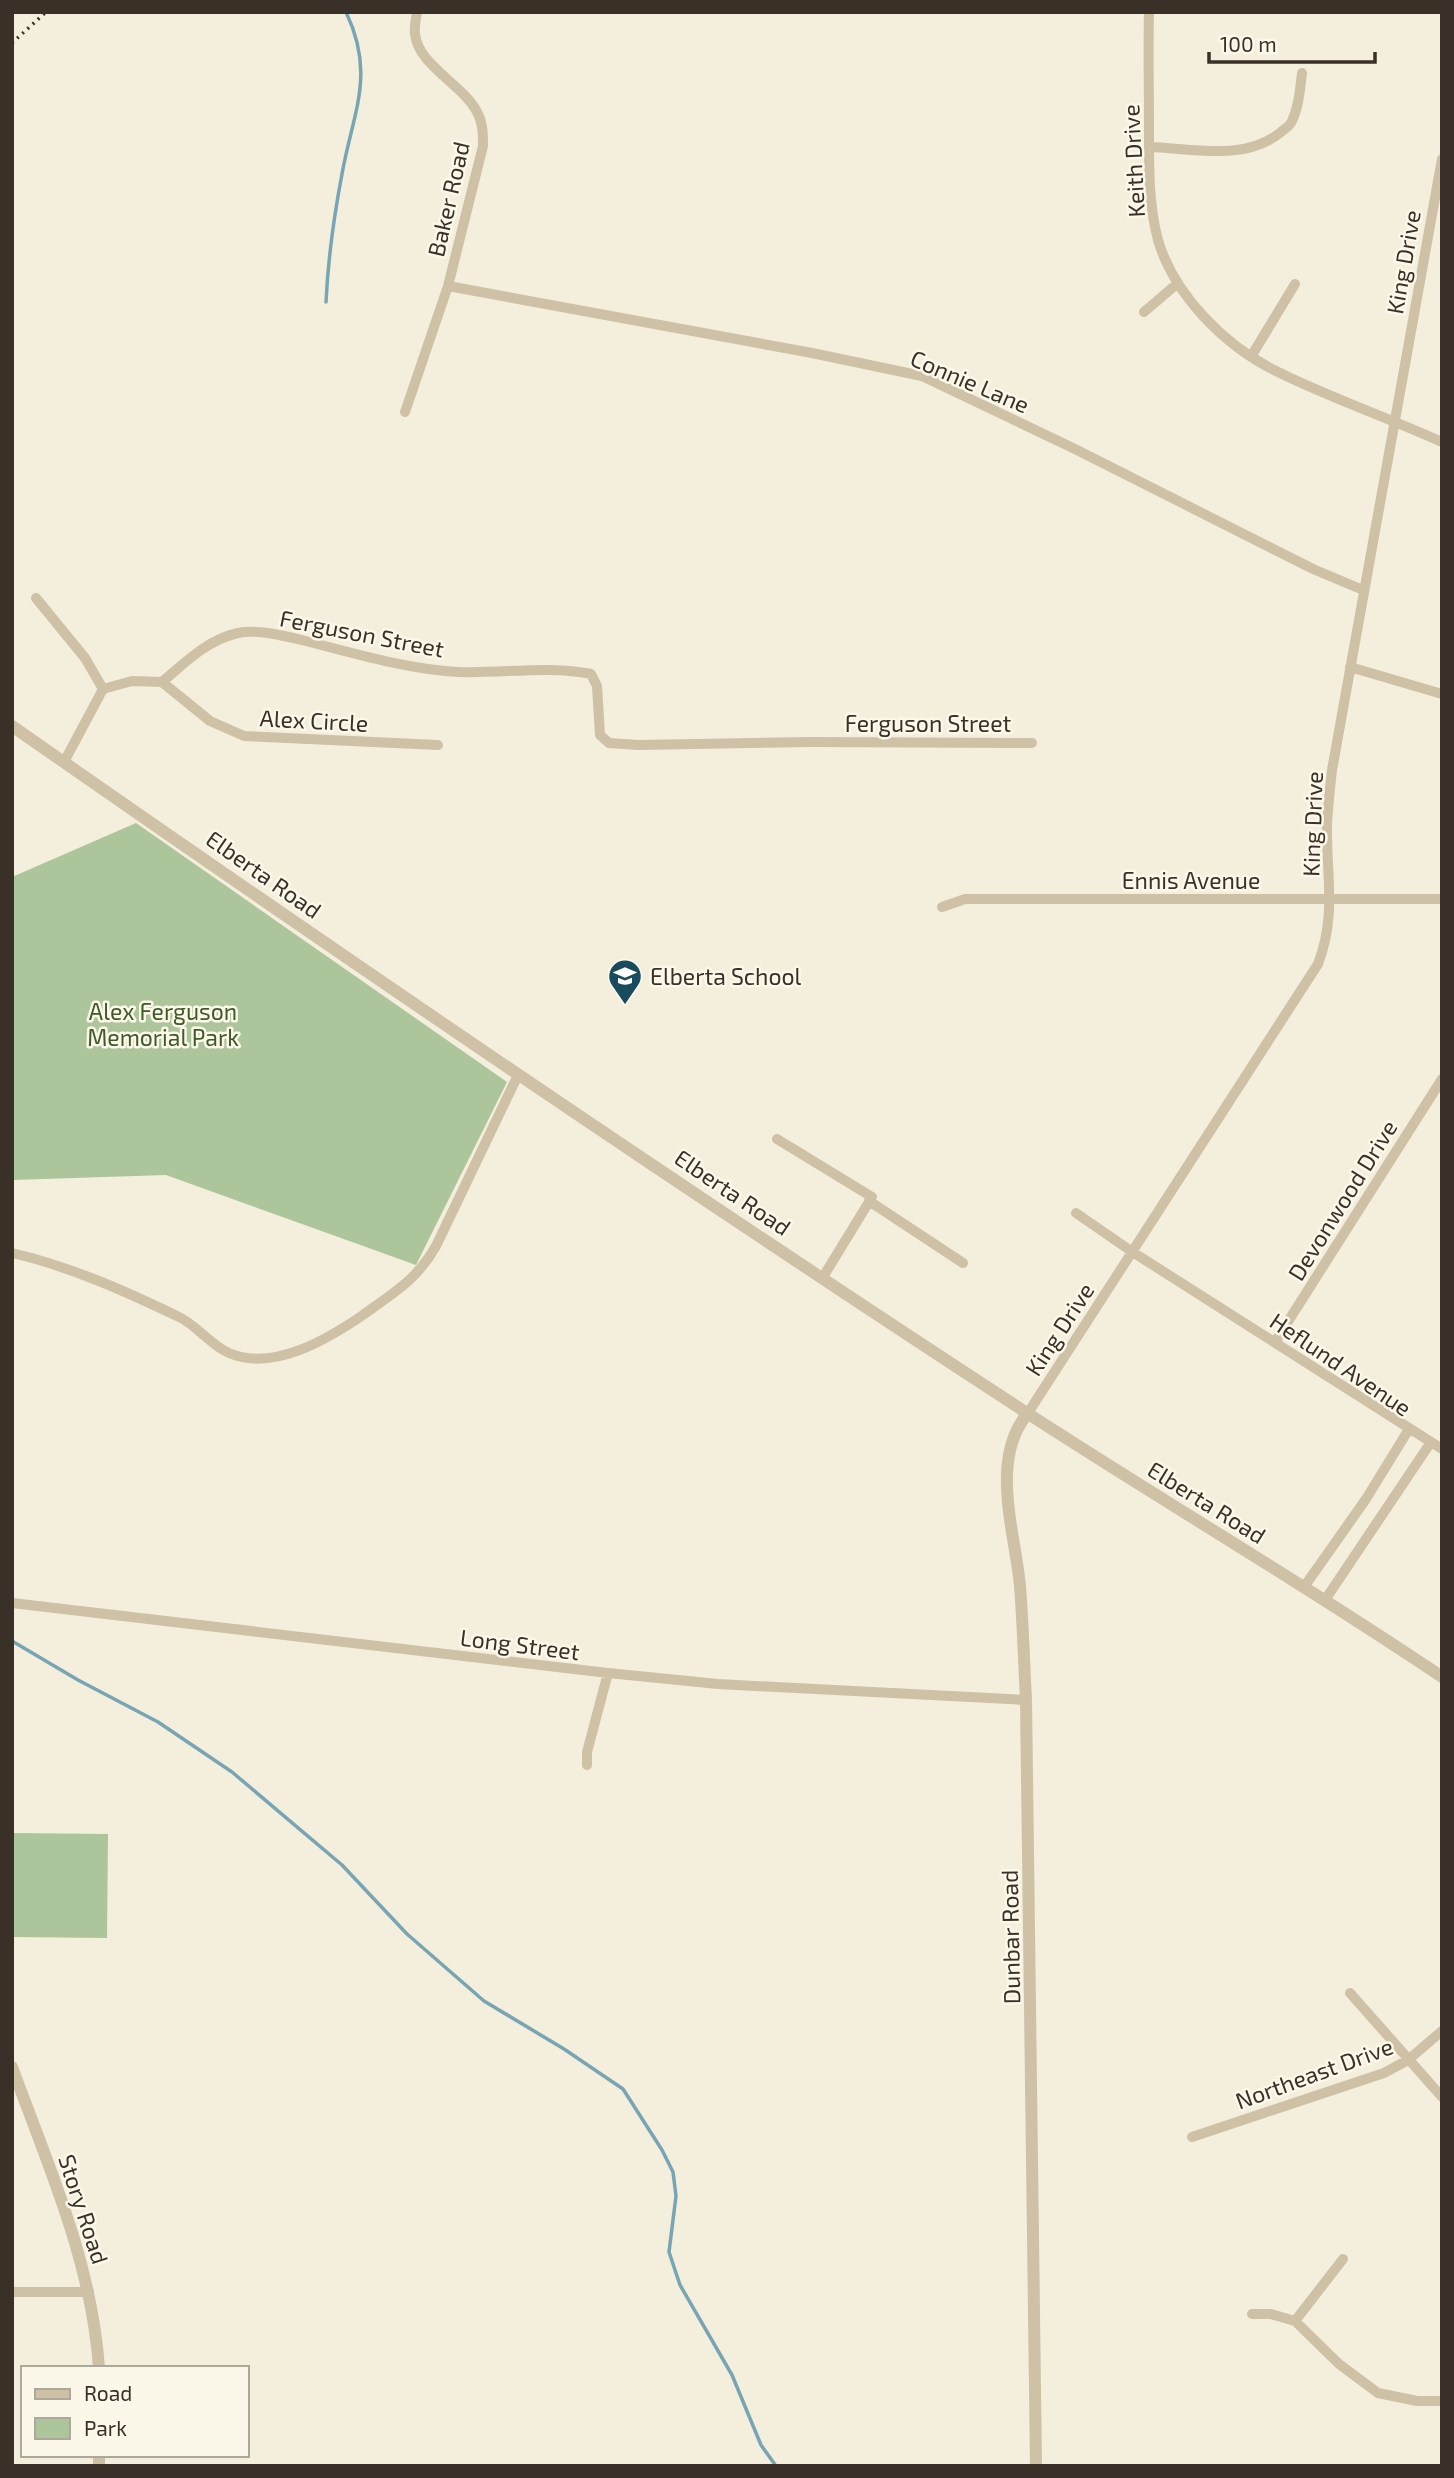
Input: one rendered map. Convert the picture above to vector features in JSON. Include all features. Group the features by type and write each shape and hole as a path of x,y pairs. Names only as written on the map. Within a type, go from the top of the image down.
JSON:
{"street":[{"name":"Baker Road","path":"405,412 448,286 483,146 483,127 478,113 464,94 419,48 414,33 417,12"},
{"name":"Keith Drive","path":"1149,12 1149,147 1153,212 1158,240 1189,300 1211,323 1273,369 1349,405 1394,420 1442,442"},
{"path":"1149,147 1240,151 1258,146 1291,124 1298,104 1302,72"},
{"name":"King Drive","path":"1028,1413 1318,964 1326,944 1330,925 1327,826 1332,770 1442,159"},
{"path":"1144,312 1178,283"},
{"path":"1252,355 1295,284"},
{"name":"Connie Lane","path":"448,286 922,376 1075,449 1313,569 1363,590"},
{"path":"36,598 85,658 103,688"},
{"name":"Ferguson Street","path":"162,682 203,647 219,638 241,633 266,633 407,665 457,672 550,671 591,674 597,686 600,735 609,743 1032,743"},
{"path":"1350,667 1442,694"},
{"path":"64,762 103,688 132,681 162,682"},
{"name":"Alex Circle","path":"162,682 211,721 244,736 438,745"},
{"name":"Elberta Road","path":"12,726 519,1074 823,1277 1028,1413 1442,1677"},
{"name":"Ennis Avenue","path":"942,907 965,899 1442,899"},
{"path":"12,1253 124,1292 181,1317 228,1353 256,1358 295,1352 338,1332 424,1268 519,1074"},
{"name":"Devonwood Drive","path":"1275,1342 1442,1079"},
{"path":"777,1139 872,1197 823,1277"},
{"path":"869,1201 963,1264"},
{"name":"Heflund Avenue","path":"1076,1213 1409,1429 1366,1499 1304,1587"},
{"name":"Dunbar Road","path":"1028,1413 1019,1424 1012,1444 1008,1482 1021,1600 1026,1700 1036,2466"},
{"path":"1409,1429 1442,1449"},
{"path":"1325,1600 1430,1443"},
{"name":"Long Street","path":"12,1603 608,1673 731,1684 1026,1700"},
{"path":"587,1765 590,1738 608,1673"},
{"path":"1350,1993 1442,2097"},
{"name":"Northeast Drive","path":"1192,2137 1363,2081 1408,2060 1442,2031"},
{"name":"Story Road","path":"12,2067 61,2201 89,2292 99,2366"},
{"path":"1295,2321 1343,2259"},
{"path":"12,2292 89,2292"},
{"path":"1252,2314 1271,2314 1295,2321 1339,2364 1378,2393 1418,2401 1442,2401"}],"green space":[{"name":"Alex Ferguson Memorial Park","path":"136,823 507,1082 416,1265 166,1175 12,1180 12,877"},
{"path":"12,1833 108,1834 107,1938 12,1937"}],"waterway":[{"path":"326,302 334,222 361,75 360,55 346,12"},
{"path":"12,1641 158,1722 232,1772 342,1865 407,1934 484,2001 564,2049 623,2089 673,2172 676,2196 669,2252 680,2285 732,2375 761,2445 776,2466"}],"railway":[{"path":"12,43 46,12"}],"place":[{"name":"Elberta School","path":"625,1006"}]}
